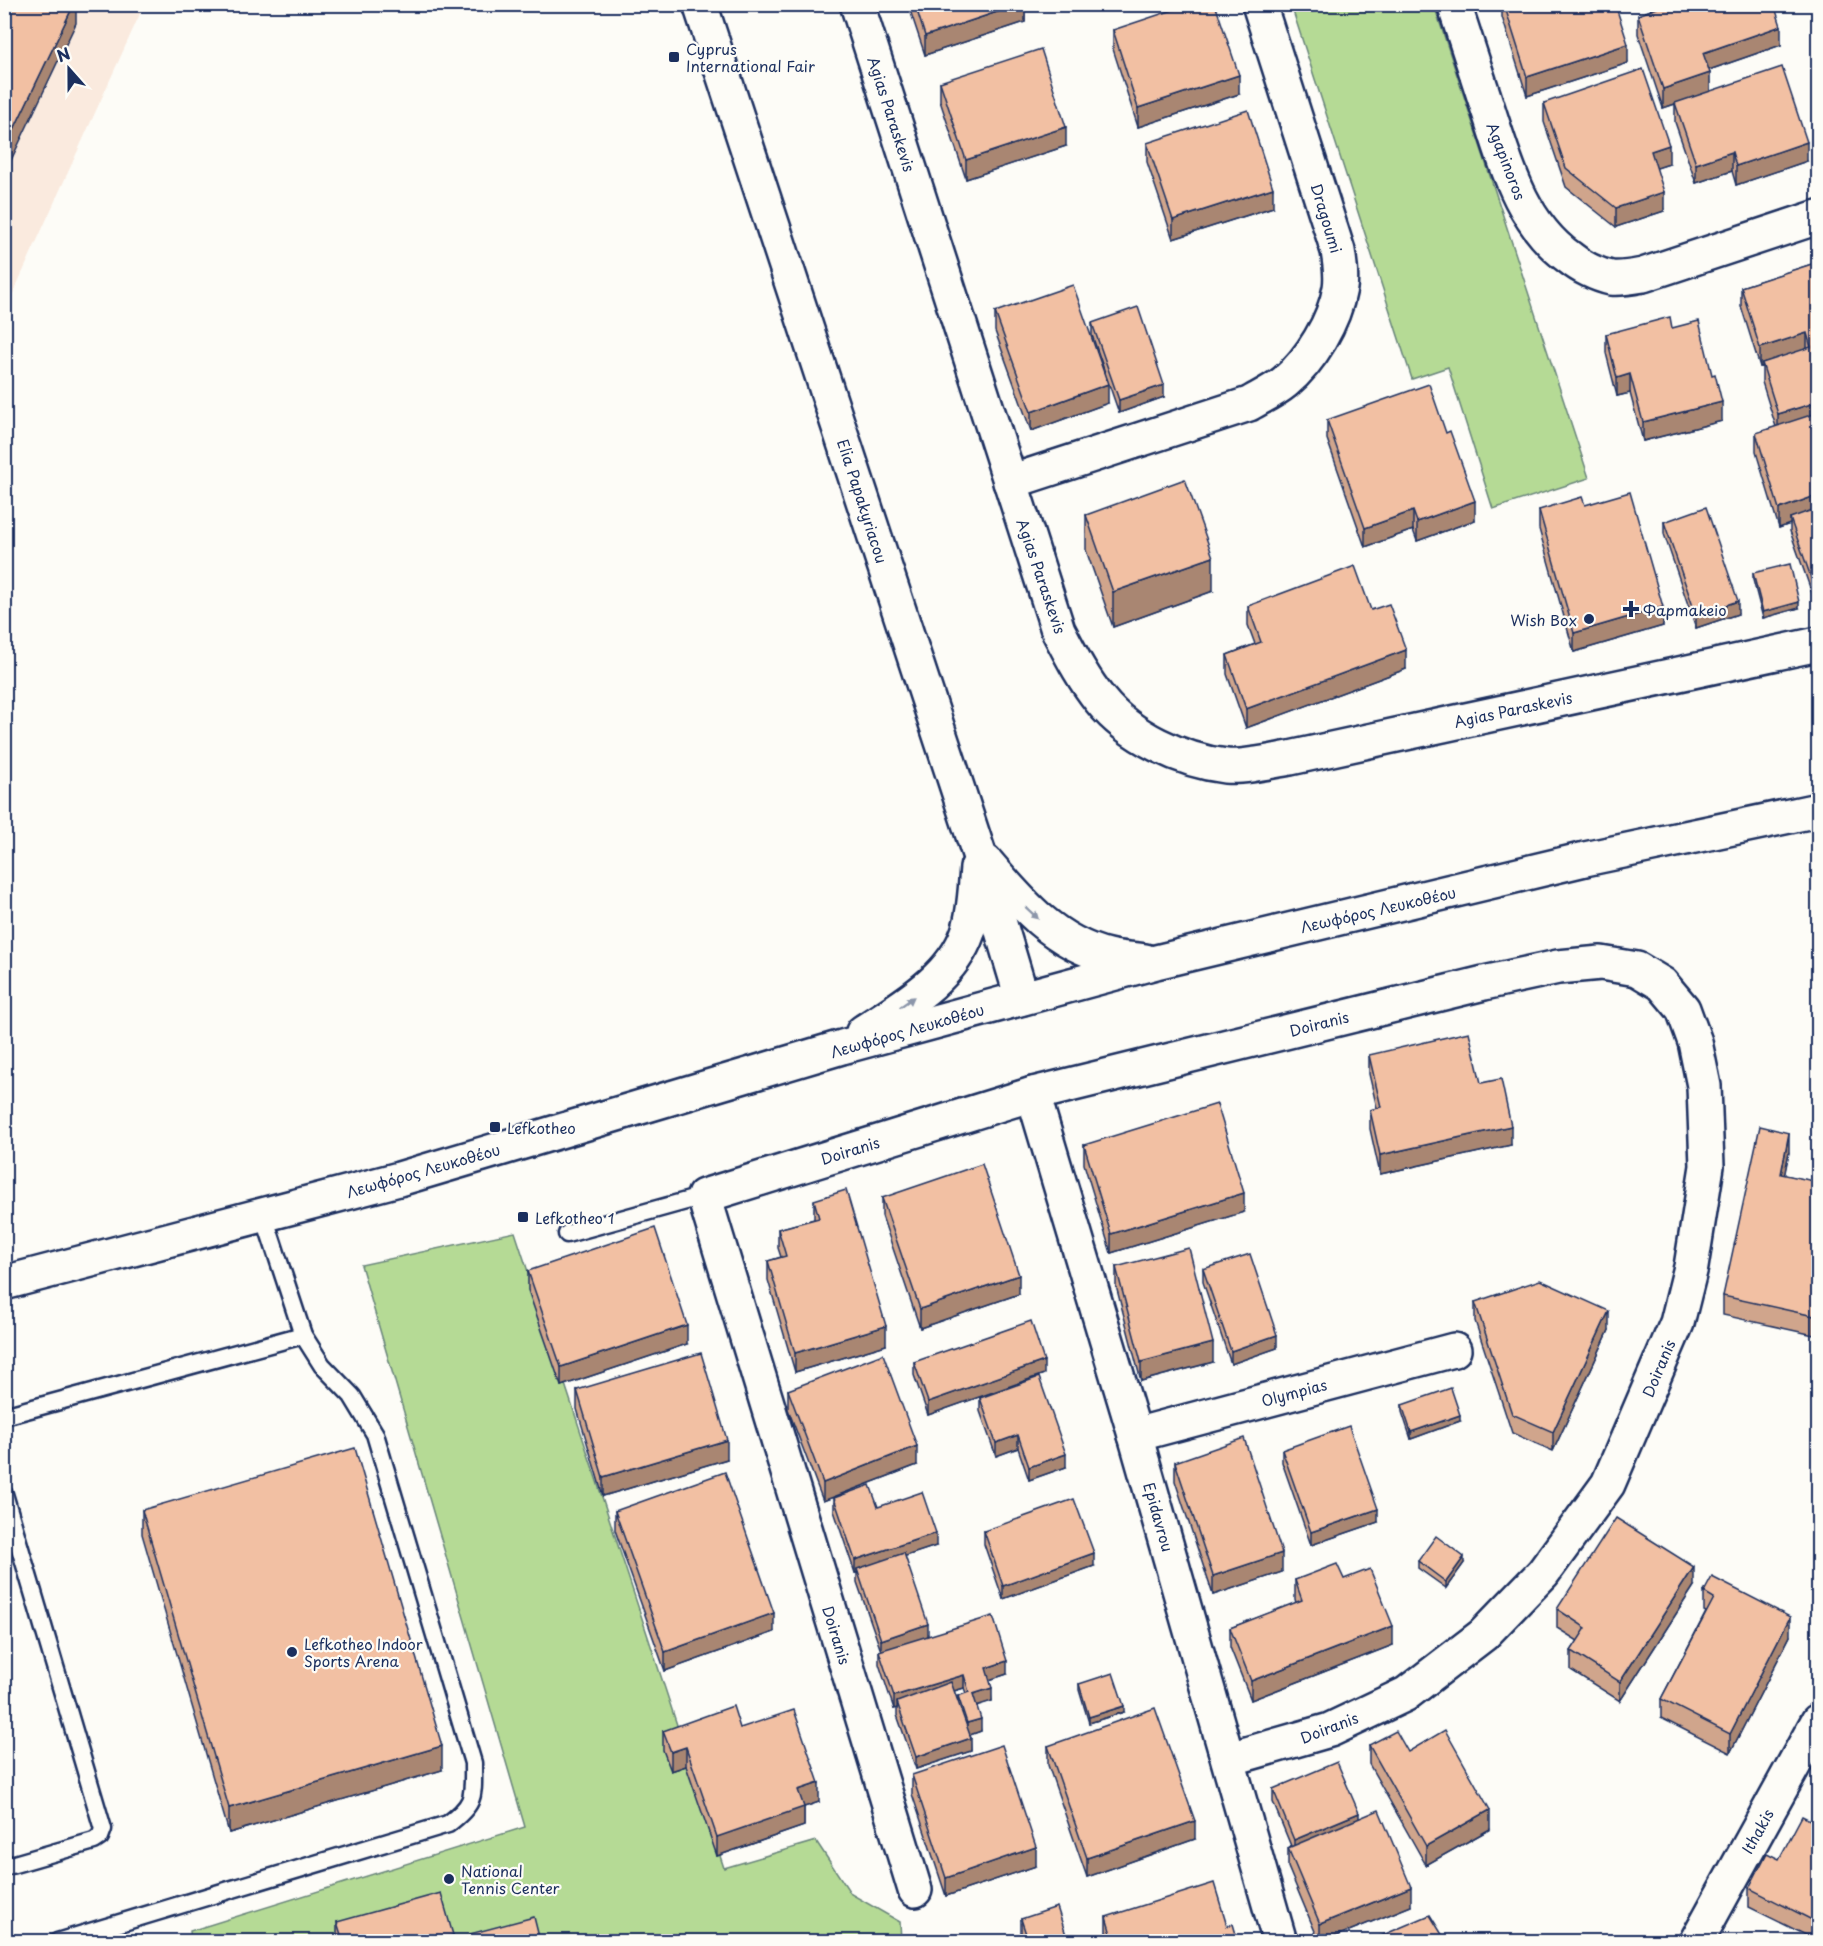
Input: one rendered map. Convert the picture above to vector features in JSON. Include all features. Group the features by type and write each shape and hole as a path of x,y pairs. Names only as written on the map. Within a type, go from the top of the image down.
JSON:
{"street":[{"name":"Elia Papakyriacou","path":"700,4 979,854 1022,998"},
{"name":"Agias Paraskevis","path":"856,4 1058,630 1078,669 1102,703 1136,733 1180,755 1227,766 1290,758 1818,644"},
{"name":"Dragoumi","path":"1011,482 1249,404 1284,383 1311,355 1328,323 1340,288 1341,268 1338,251 1258,4"},
{"name":"Agapinoros","path":"1454,4 1507,170 1521,199 1535,224 1554,247 1581,266 1610,278 1643,275 1818,217"},
{"name":"Λεωφόρος Λευκοθέου","path":"4,1283 399,1179 842,1047 1156,962 1585,859 1818,810"},
{"path":"979,854 1035,917 1059,934 1079,945 1108,956 1156,962"},
{"path":"842,1047 909,1001 939,976 952,961 968,932 979,854"},
{"name":"Doiranis","path":"915,1890 704,1196 1033,1094 1484,983 1558,967 1601,963 1637,969 1662,984 1683,1009 1695,1042 1704,1086 1707,1166 1691,1267 1677,1323 1608,1484 1543,1574 1483,1635 1406,1694 1330,1730 1229,1759"},
{"name":"Epidavrou","path":"1033,1094 1135,1435 1280,1941"},
{"name":"Olympias","path":"1135,1435 1454,1350"},
{"name":"Ithakis","path":"1696,1941 1818,1721"}],"lane":[{"path":"567,1234 704,1196"},
{"path":"57,1941 448,1824 467,1810 473,1792 473,1763 375,1434 352,1396 322,1365 303,1335 263,1213"},
{"path":"4,1416 303,1335"},
{"path":"4,1494 103,1829 100,1837 94,1841 4,1867"}],"shaded area":[{"path":"5,5 144,5 5,311"}],"green space":[{"path":"1291,5 1434,5 1589,478 1493,509 1448,367 1412,379"},
{"path":"515,1232 724,1868 816,1841 851,1894 900,1922 901,1941 191,1942 190,1931 525,1827 361,1265"}],"building":[{"path":"4,4 74,4 4,150"},
{"path":"915,4 1021,4 925,36"},
{"path":"1191,4 1215,4 1239,75 1138,108 1113,30"},
{"path":"1504,4 1615,4 1628,44 1527,77"},
{"path":"1655,4 1774,4 1781,26 1703,53 1710,73 1663,89 1638,15 1657,8"},
{"path":"1041,49 1066,127 966,160 940,82"},
{"path":"1782,67 1807,142 1736,166 1732,152 1696,164 1675,103"},
{"path":"1643,69 1669,145 1651,151 1664,192 1616,208 1566,168 1544,103"},
{"path":"1248,110 1273,188 1173,220 1147,143"},
{"path":"1818,262 1818,402 1778,414 1762,363 1811,347 1807,333 1760,348 1741,287"},
{"path":"1073,285 1108,384 1031,412 995,312"},
{"path":"1138,307 1164,385 1119,400 1092,323"},
{"path":"1670,317 1672,328 1699,321 1712,375 1715,374 1722,402 1643,422 1630,374 1617,378 1606,334"},
{"path":"1429,384 1446,433 1450,431 1475,501 1417,522 1413,511 1365,528 1327,420"},
{"path":"1817,413 1818,495 1779,509 1756,433"},
{"path":"1185,479 1213,557 1113,592 1086,515"},
{"path":"1630,492 1663,607 1574,633 1539,510 1582,497 1585,505"},
{"path":"1706,507 1738,601 1696,615 1664,522"},
{"path":"1818,508 1818,581 1813,583 1790,518"},
{"path":"1790,564 1799,602 1763,612 1753,573"},
{"path":"1355,566 1371,610 1389,604 1406,650 1246,709 1227,655 1261,642 1248,606"},
{"path":"1469,1032 1481,1083 1501,1079 1511,1126 1380,1155 1370,1110 1381,1107 1369,1055"},
{"path":"1217,1104 1244,1193 1111,1234 1084,1145"},
{"path":"1760,1126 1789,1133 1781,1174 1818,1182 1818,1298 1814,1316 1723,1296"},
{"path":"982,1164 1019,1275 920,1309 882,1198"},
{"path":"846,1190 886,1326 795,1353 768,1261 786,1256 778,1229 819,1218 814,1200"},
{"path":"655,1228 687,1325 561,1367 528,1271"},
{"path":"1189,1248 1213,1343 1141,1362 1116,1267"},
{"path":"1250,1254 1277,1335 1231,1351 1203,1269"},
{"path":"1540,1280 1609,1311 1553,1432 1512,1414 1475,1302"},
{"path":"1031,1321 1044,1361 928,1402 914,1362"},
{"path":"701,1353 727,1440 603,1477 577,1390"},
{"path":"883,1354 917,1446 823,1483 788,1390"},
{"path":"1039,1377 1066,1454 1029,1467 1018,1435 996,1443 980,1398"},
{"path":"1451,1388 1460,1415 1411,1432 1402,1405"},
{"path":"1349,1426 1378,1509 1311,1532 1282,1450"},
{"path":"1244,1438 1282,1553 1213,1576 1175,1462"},
{"name":"Lefkotheo Indoor Sports Arena","path":"355,1448 442,1746 229,1808 142,1510"},
{"path":"725,1472 774,1613 665,1652 615,1511"},
{"path":"870,1485 878,1507 922,1492 936,1533 855,1560 834,1498"},
{"path":"1074,1499 1094,1553 1003,1586 984,1531"},
{"path":"1616,1518 1694,1567 1620,1682 1571,1651 1586,1628 1557,1609"},
{"path":"1436,1536 1464,1557 1446,1582 1418,1561"},
{"path":"904,1553 928,1624 881,1640 857,1569"},
{"path":"1337,1564 1344,1579 1370,1569 1393,1626 1251,1681 1230,1628 1302,1600 1295,1580"},
{"path":"1712,1577 1790,1617 1730,1734 1661,1699 1714,1598 1704,1592"},
{"path":"993,1616 1007,1661 986,1668 992,1688 973,1694 981,1719 967,1723 958,1696 969,1692 964,1675 894,1696 879,1651"},
{"path":"1113,1673 1124,1706 1089,1717 1079,1684"},
{"path":"951,1682 971,1738 916,1757 897,1702"},
{"path":"733,1706 740,1728 794,1710 819,1783 798,1790 804,1807 717,1837 686,1747 671,1752 663,1731"},
{"path":"1155,1708 1195,1821 1087,1858 1048,1746"},
{"path":"1445,1730 1490,1810 1426,1846 1369,1745 1396,1731 1408,1752"},
{"path":"1002,1745 1036,1847 946,1878 912,1775"},
{"path":"1337,1762 1359,1813 1294,1840 1273,1789"},
{"path":"1379,1810 1411,1887 1320,1924 1288,1848"},
{"path":"1802,1816 1818,1824 1818,1923 1749,1888 1767,1853 1779,1859"},
{"path":"1214,1883 1227,1926 1233,1924 1238,1941 1113,1941 1106,1917"},
{"path":"441,1893 453,1935 430,1941 343,1941 337,1922"},
{"path":"1057,1907 1068,1941 1003,1941 1026,1934 1021,1919"},
{"path":"1430,1915 1446,1941 1369,1941"},
{"path":"534,1917 540,1941 472,1941 470,1934"}],"place":[{"name":"Cyprus International Fair","path":"674,57"},
{"name":"Φapmakeio","path":"1631,609"},
{"name":"Wish Box","path":"1589,619"},
{"name":"Lefkotheo","path":"495,1127"},
{"name":"Lefkotheo 1","path":"523,1217"},
{"name":"Lefkotheo Indoor Sports Arena","path":"292,1652"},
{"name":"National Tennis Center","path":"449,1879"}]}
